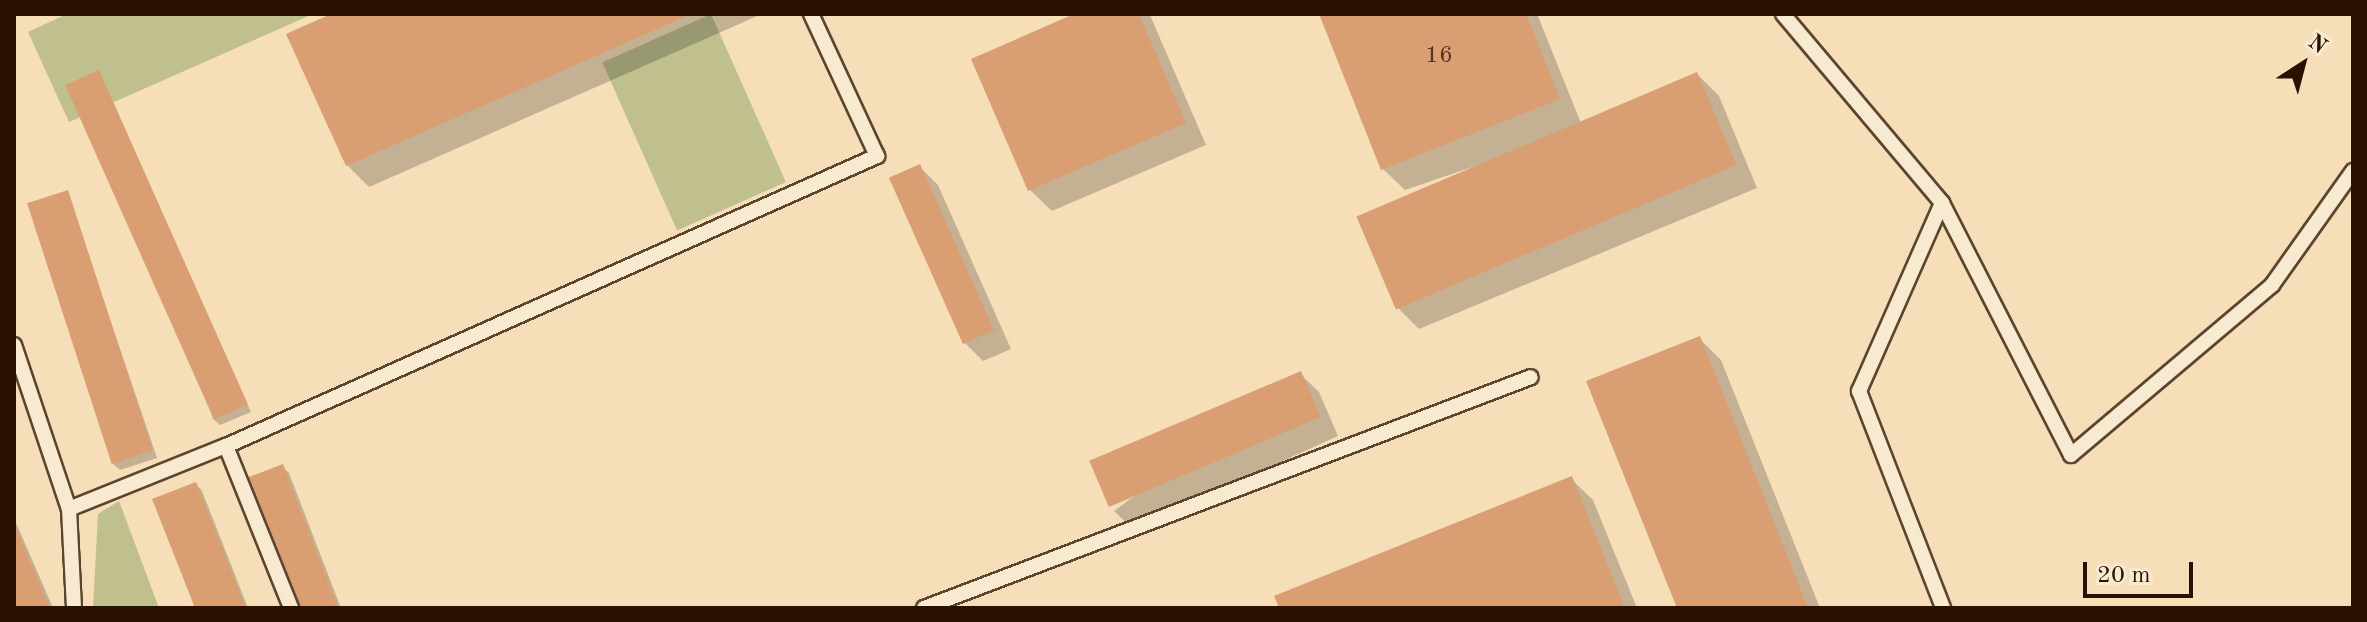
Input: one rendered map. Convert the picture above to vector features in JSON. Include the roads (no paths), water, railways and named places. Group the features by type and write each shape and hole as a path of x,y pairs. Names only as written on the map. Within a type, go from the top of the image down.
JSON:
{"lane":[{"path":"69,509 226,446 877,156 811,14"},
{"path":"1783,14 1942,203 2071,455 2272,285 2353,171"},
{"path":"1942,203 1859,391 1943,608"},
{"path":"14,345 69,509 74,608"},
{"path":"924,608 1531,377"},
{"path":"226,446 291,608"}]}
